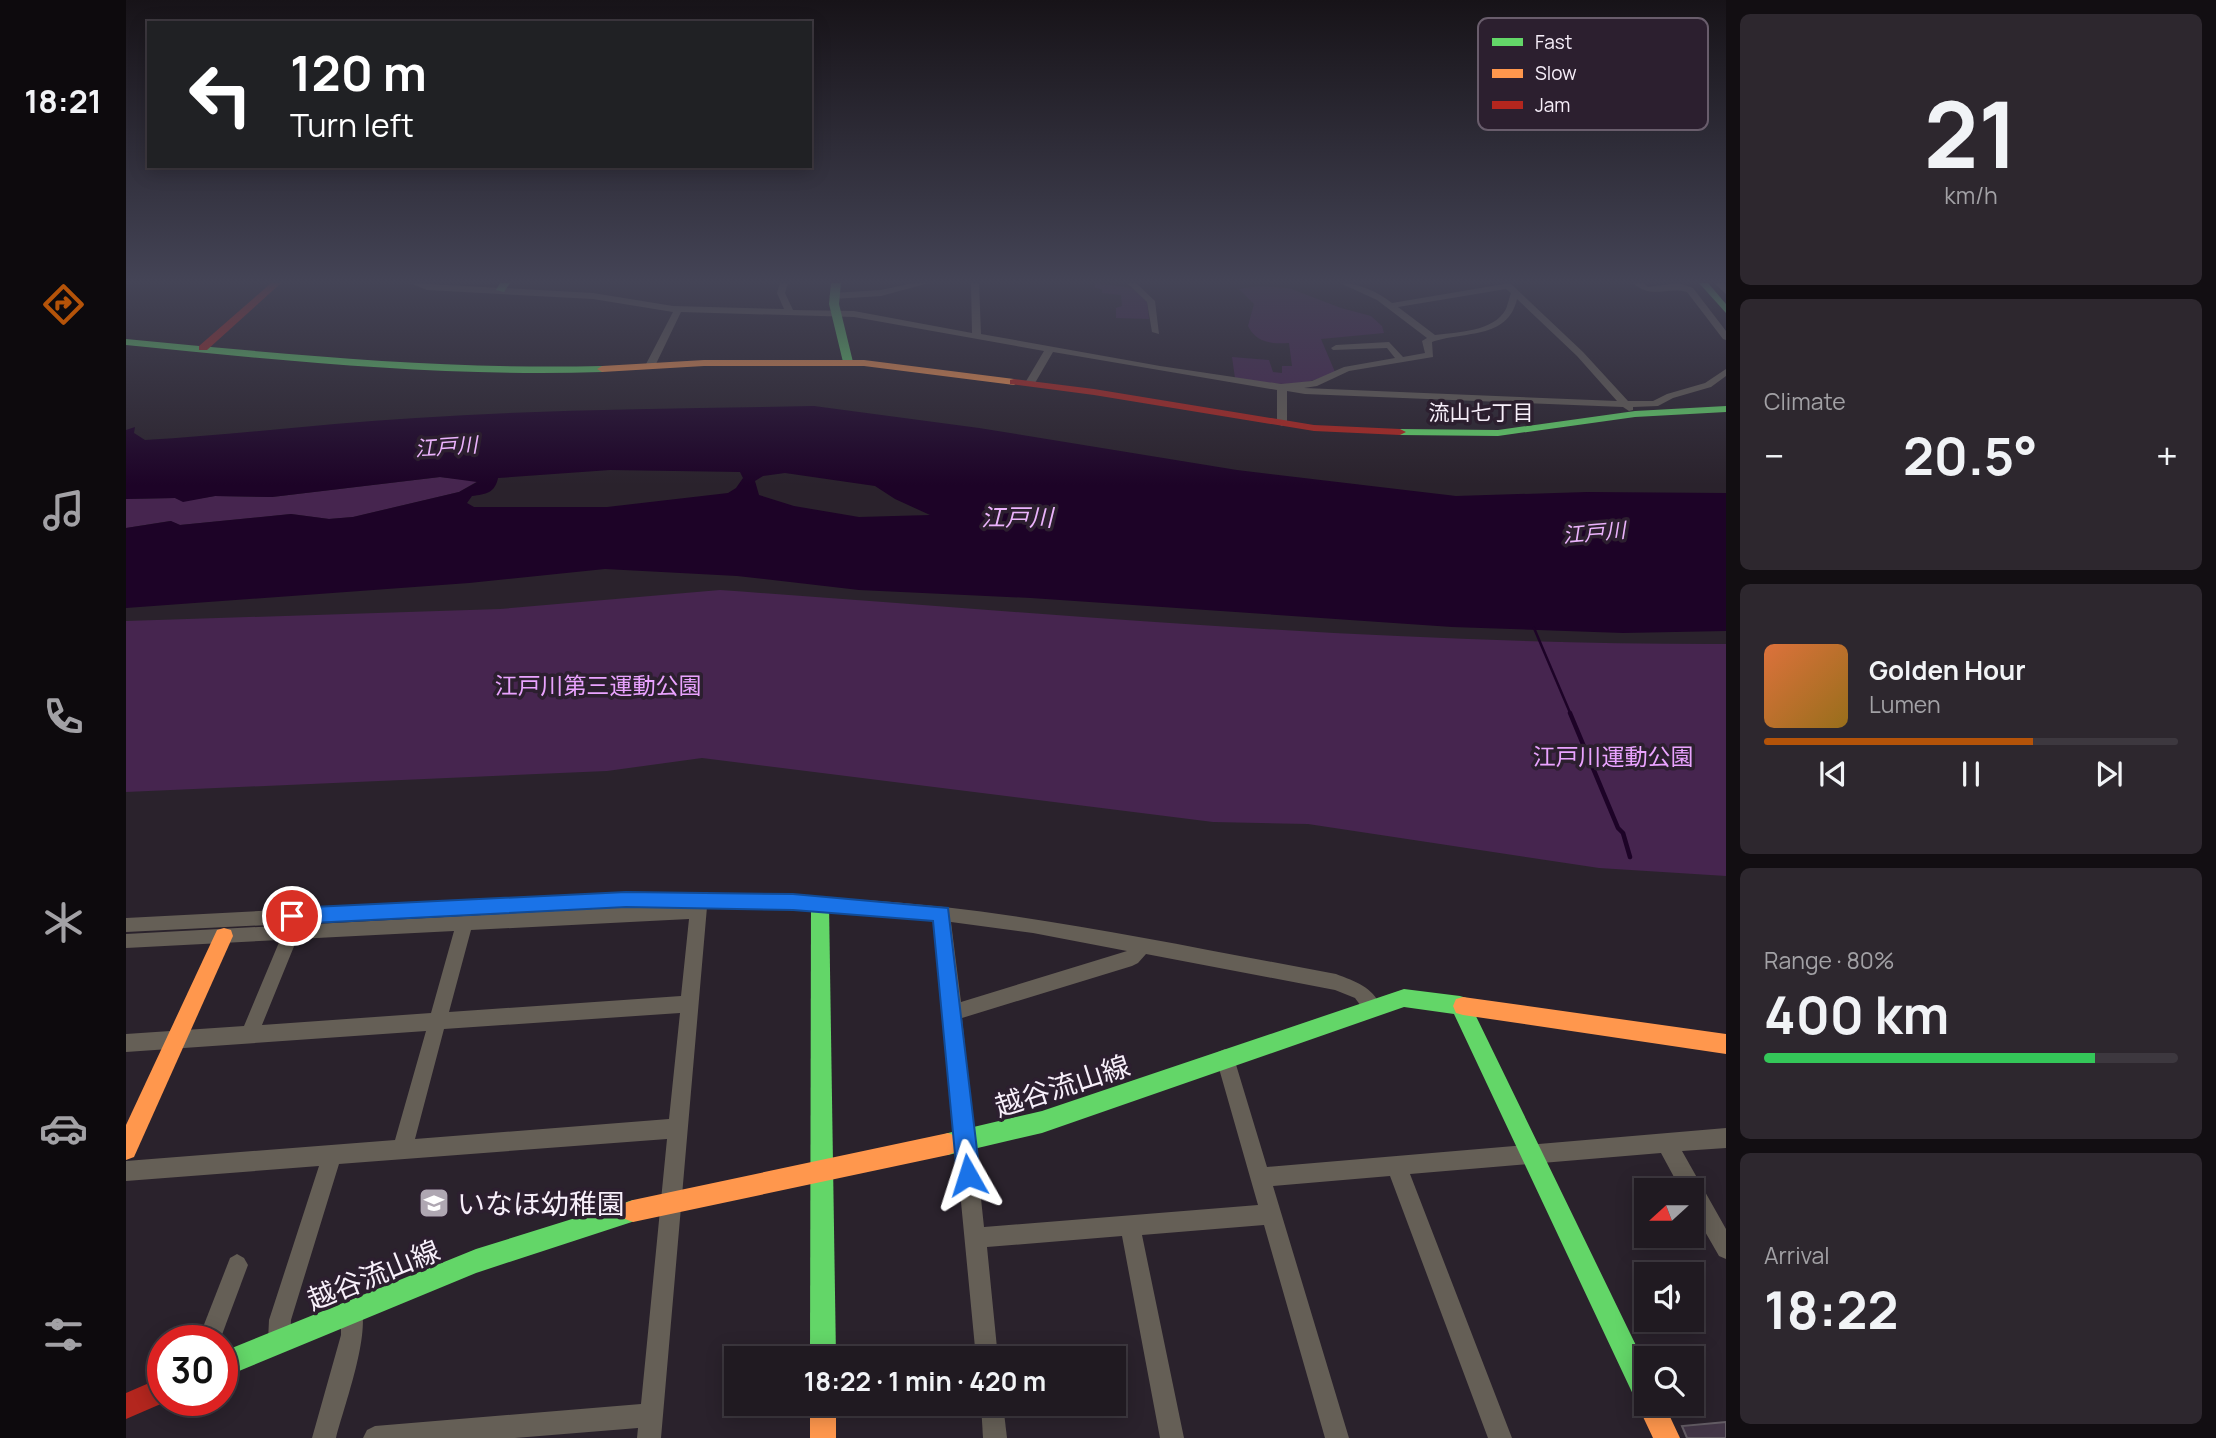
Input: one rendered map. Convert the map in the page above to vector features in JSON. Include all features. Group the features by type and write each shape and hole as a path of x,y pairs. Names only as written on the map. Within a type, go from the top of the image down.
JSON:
{"street":[{"path":"224,350 395,367 559,370 848,362 1030,383 1314,428 1464,434 1530,429 1628,407 1655,404 1708,385 1726,372"},
{"path":"650,366 658,350"},
{"path":"846,350 848,362"},
{"path":"1030,383 1049,350"},
{"path":"1057,350 1340,394 1726,409"},
{"path":"1393,350 1401,360"},
{"path":"1282,387 1314,384 1347,369 1430,355 1429,350"},
{"path":"1576,350 1628,407"},
{"path":"1330,376 1340,394"},
{"path":"1282,387 1282,422"},
{"path":"126,925 541,903 820,904 942,914 1144,945 1336,982 1361,992 1372,1007"},
{"path":"820,904 823,1346"},
{"path":"126,941 291,933 699,905"},
{"path":"375,1438 650,1426 699,905"},
{"path":"942,914 986,1346"},
{"path":"402,1150 465,922"},
{"path":"249,1036 291,933"},
{"path":"126,1149 224,936"},
{"path":"953,1013 1132,957 1144,945"},
{"name":"越谷流山線","path":"238,1358 520,1245 599,1220 672,1201 965,1141 1042,1122 1372,1007 1413,998 1726,1044"},
{"path":"126,1044 690,1004"},
{"path":"1460,1005 1634,1368"},
{"path":"1225,1058 1338,1438"},
{"path":"126,1171 679,1128"},
{"path":"1261,1177 1726,1138"},
{"path":"1666,1143 1726,1249"},
{"path":"279,1341 280,1320 332,1156"},
{"path":"1396,1166 1500,1438"},
{"path":"975,1238 1272,1214"},
{"path":"1130,1225 1172,1438"},
{"path":"215,1325 237,1265"},
{"path":"324,1438 352,1335 352,1311"},
{"path":"126,1406 147,1397"},
{"path":"823,1416 823,1438"},
{"path":"993,1416 995,1438"},
{"path":"1656,1416 1667,1438"}],"green space":[{"path":"1290,350 1326,350 1335,372 1297,383 1262,382 1235,378 1232,357 1269,360 1273,372 1282,373 1282,366 1292,366"},
{"path":"440,477 478,481 459,492 353,517 329,519 291,514 180,525 170,521 126,528 126,499 175,498 183,501 215,496 272,497"},
{"name":"江戸川運動公園","path":"720,590 1348,634 1600,643 1726,644 1726,876 1599,868 1308,824 1213,822 702,758 607,771 126,792 126,621 500,609"}],"water":[{"name":"江戸川","path":"814,406 979,428 1237,470 1456,496 1587,492 1726,493 1726,631 1623,633 1452,627 1031,598 859,590 737,576 605,569 469,583 126,608 126,528 171,521 180,525 291,514 329,519 353,517 459,492 477,482 440,477 272,497 215,496 183,502 175,498 126,499 126,430 135,427 134,433 145,440 466,415","holes":["610,470 740,472 743,478 736,488 728,493 607,507 474,507 467,503 472,496 492,490 498,478","785,473 875,486 895,499 930,515 859,517 794,506 759,495 755,481 763,476"]}],"building":[{"path":"1726,1422 1726,1438 1687,1438 1682,1426"}],"waterway":[{"path":"1534,628 1571,715"},
{"path":"1570,713 1618,828 1623,833 1630,857"}],"traffic: fast":[{"path":"211,350 423,368 542,371 602,369"},
{"path":"845,350 848,362"},
{"path":"1400,432 1498,433 1635,414 1726,409"},
{"path":"820,904 823,1346"},
{"path":"948,1144 1042,1122 1404,998 1463,1006"},
{"path":"1460,1005 1634,1369"},
{"path":"238,1358 476,1261 633,1211"}],"traffic: slow":[{"path":"602,369 704,363 864,363 1014,382"},
{"path":"126,1149 224,936"},
{"path":"1463,1006 1726,1044"},
{"path":"633,1211 948,1144"},
{"path":"823,1416 823,1438"},
{"path":"1656,1416 1667,1438"}],"traffic: jam":[{"path":"1014,382 1094,392 1314,428 1400,432"},
{"path":"126,1406 147,1397"}],"place":[{"name":"いなほ幼稚園","path":"434,1203"}],"district":[{"name":"流山七丁目","path":"1481,412"}],"route":[{"path":"292,916 626,900 793,902 942,914 968,1175"}],"park label":[{"name":"江戸川第三運動公園","path":"598,685"}]}
